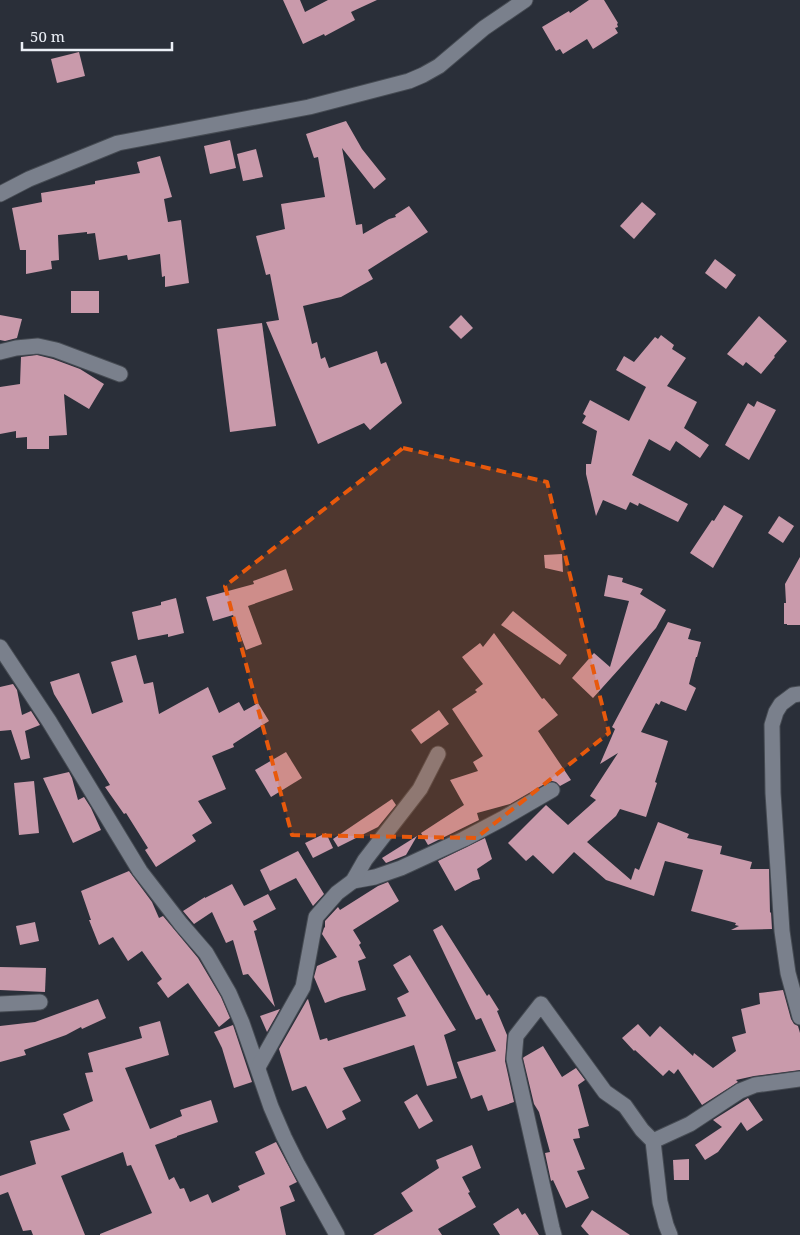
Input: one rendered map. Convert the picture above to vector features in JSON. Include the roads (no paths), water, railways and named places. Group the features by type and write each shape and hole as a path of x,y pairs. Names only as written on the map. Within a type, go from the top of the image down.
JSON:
{"street":[{"path":"0,194 29,179 118,143 309,107 409,81 439,66 484,28 525,0"},
{"path":"0,352 38,346 56,350 120,374"},
{"path":"0,647 49,721 140,871 206,953 229,993 284,1137 337,1235"},
{"path":"800,694 793,695 781,704 772,725 773,793 782,931 788,973 800,1017"},
{"path":"258,1066 303,986 316,917 337,893 353,881 365,860 420,789 438,754"},
{"path":"353,881 376,877 401,868 464,839 552,790"},
{"path":"0,1004 40,1002"},
{"path":"554,1235 514,1059 516,1036 541,1004 605,1092 624,1106 642,1130 654,1141 660,1202 670,1235"},
{"path":"654,1141 690,1124 740,1091 755,1085 800,1079"}]}
